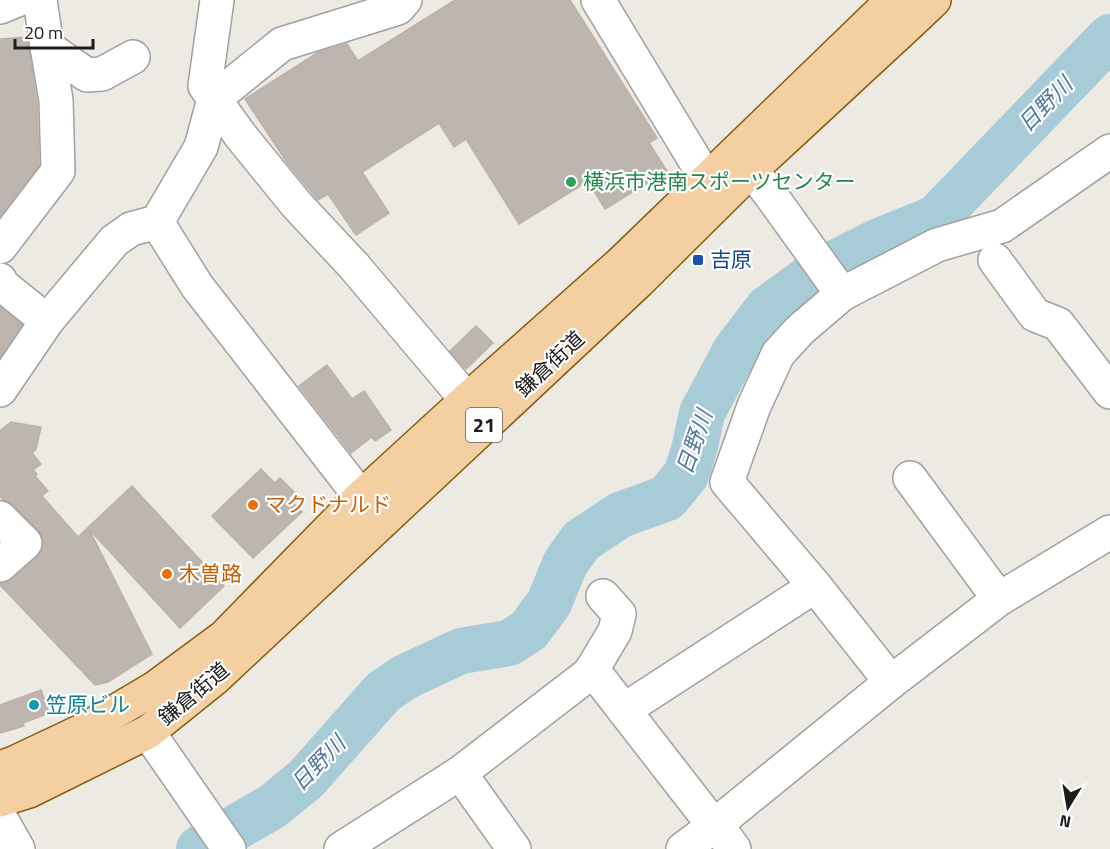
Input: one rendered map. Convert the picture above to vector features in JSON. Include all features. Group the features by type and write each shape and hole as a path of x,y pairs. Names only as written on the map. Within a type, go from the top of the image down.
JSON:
{"main road":[{"name":"鎌倉街道","path":"0,768 14,764 84,730 155,688 224,637 359,499 621,263 892,0"},
{"name":"鎌倉街道","path":"0,800 29,791 148,732 214,679 638,282 751,170 934,0"}],"street":[{"path":"0,7 17,0"},
{"path":"0,247 58,171 56,100 40,0"},
{"path":"217,0 205,86 240,135 296,204 354,266 467,400"},
{"path":"0,390 47,321 114,241 130,229 157,222 201,147 214,99 282,44 398,8 405,0"},
{"path":"598,0 707,180"},
{"path":"47,46 87,75 102,74 133,57"},
{"path":"891,682 815,586 727,482 754,406 778,354 839,291 937,245 1002,226 1110,151"},
{"path":"751,170 839,291"},
{"path":"157,222 197,286 350,483 359,499"},
{"path":"995,260 1035,315 1058,324 1110,392"},
{"path":"0,280 47,321"},
{"path":"910,478 999,599"},
{"path":"0,518 25,543 0,565"},
{"path":"683,849 721,833 891,682 999,599 1110,532"},
{"path":"624,710 815,586"},
{"path":"341,849 460,773 590,673 615,631 619,614 603,596"},
{"path":"592,669 721,833"},
{"path":"148,732 229,849"},
{"path":"460,773 514,849"},
{"path":"0,817 18,849"}],"building":[{"path":"455,0 570,0 657,138 649,143 667,171 605,209 588,181 519,224 466,139 454,147 439,123 362,172 389,213 356,235 328,194 318,200 288,164 245,99 317,53 347,44 358,61"},
{"path":"27,37 37,102 39,165 0,216 0,39"},
{"path":"0,307 22,325 0,357"},
{"path":"476,326 493,343 466,369 450,351"},
{"path":"327,365 352,399 364,391 391,430 375,441 372,437 351,453 299,386"},
{"path":"11,422 41,427 36,449 32,453 41,464 33,470 37,474 35,476 48,491 42,496 78,537 132,486 224,586 180,628 89,529 152,654 108,682 95,685 0,585 12,579 37,557 43,548 43,538 38,530 13,505 0,496 0,431"},
{"path":"261,469 275,483 280,478 294,492 288,498 302,512 253,558 212,516"},
{"path":"41,690 49,713 23,723 24,726 0,733 0,705"}],"waterway":[{"name":"日野川","path":"199,849 273,806 306,779 383,692 405,677 461,651 509,643 529,630 549,603 565,564 581,541 620,515 667,498 686,475 702,413 735,351 768,308 819,271 879,241 936,218 1110,37"}],"place":[{"name":"横浜市港南スポーツセンター","path":"571,182"},
{"name":"吉原","path":"698,260"},
{"name":"マクドナルド","path":"253,505"},
{"name":"木曽路","path":"167,574"},
{"name":"笠原ビル","path":"34,705"}]}
